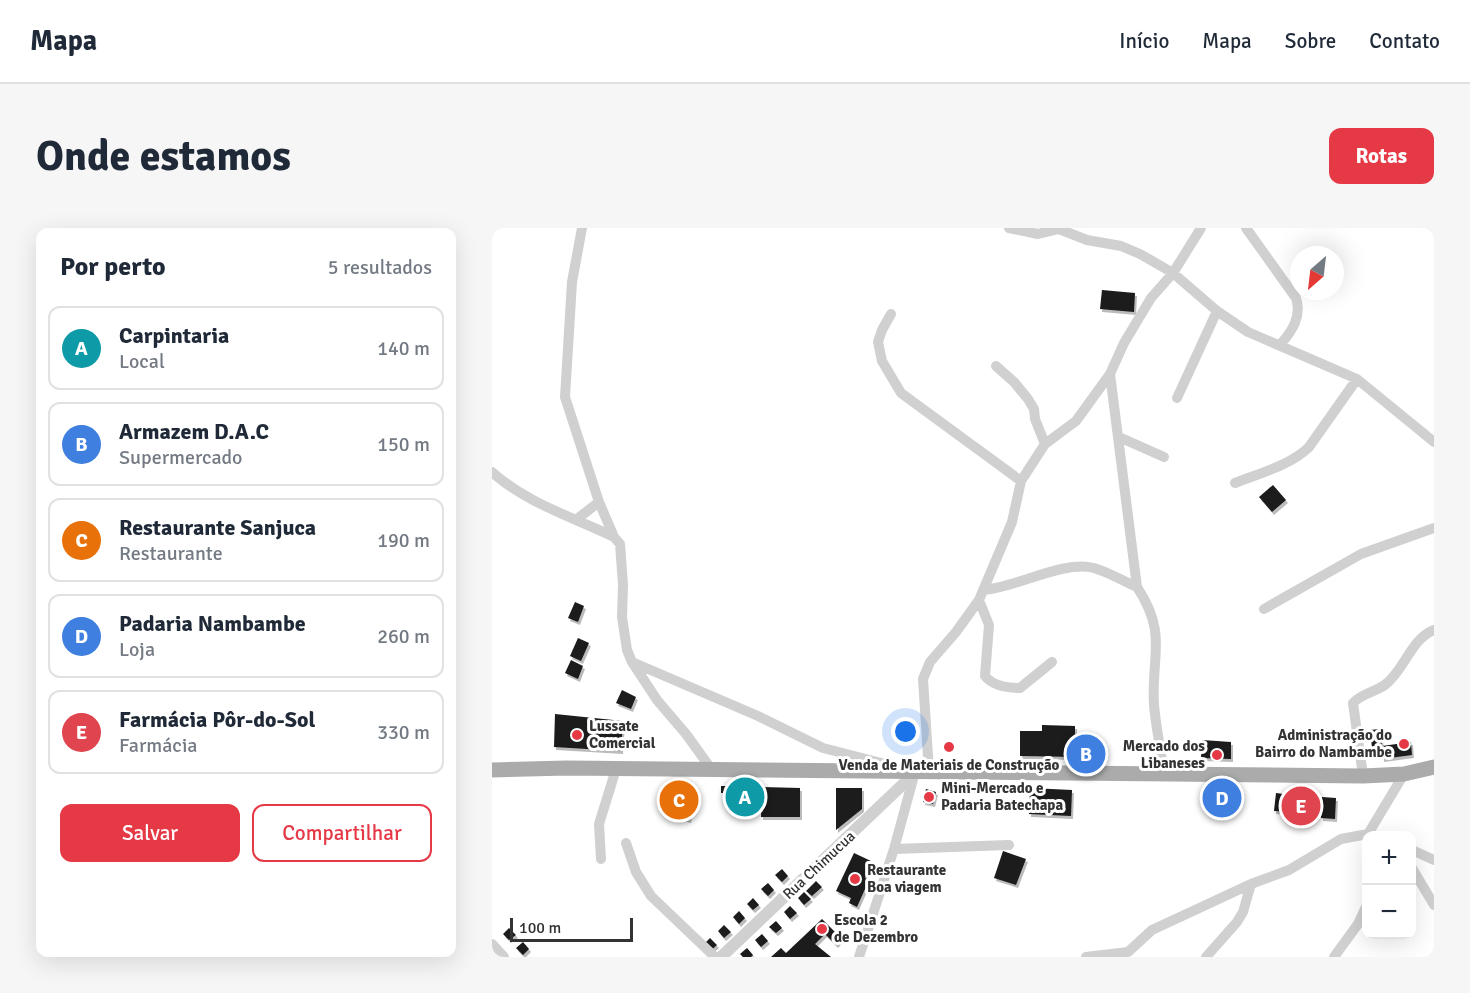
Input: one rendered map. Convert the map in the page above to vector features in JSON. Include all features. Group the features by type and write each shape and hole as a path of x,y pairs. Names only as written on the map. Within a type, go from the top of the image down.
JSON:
{"main road":[{"path":"492,770 616,769 1363,776 1404,774 1434,767"}],"street":[{"path":"582,228 572,282 565,397 599,502 614,537 620,544 623,585 622,617 627,650 632,662 657,700 712,770"},
{"path":"1009,228 1038,234 1059,229 1087,240 1121,246 1140,254 1173,273 1217,311 1248,332 1357,379 1434,442"},
{"path":"859,957 922,772 923,679 930,662 956,632 981,595 1011,522 1021,481 1045,444 1076,421 1110,374 1124,343 1151,298 1173,273 1201,228"},
{"path":"1246,228 1296,298 1299,308 1298,317 1291,332 1280,345"},
{"path":"1177,398 1217,311"},
{"path":"891,314 878,342 882,361 901,393 1021,481"},
{"path":"996,366 1028,399 1034,409 1035,419 1045,444"},
{"path":"1110,374 1137,587 1149,604 1155,623 1157,647 1154,704 1164,774"},
{"path":"1235,483 1290,462 1301,455 1357,379"},
{"path":"1119,437 1164,457"},
{"path":"492,472 505,484 528,498 614,537"},
{"path":"577,519 599,502"},
{"path":"1264,609 1361,554 1434,528"},
{"path":"981,595 1035,576 1077,567 1093,568 1137,587"},
{"path":"981,595 989,625 985,676 990,682 1020,688 1052,662"},
{"path":"1363,776 1353,703 1358,698 1386,684 1420,640 1428,632 1434,630"},
{"path":"632,662 758,716 823,748 922,772"},
{"path":"601,859 598,824 616,769"},
{"name":"Rua Chimucua","path":"721,957 922,772"},
{"path":"1373,831 1404,774"},
{"path":"1086,957 1128,952 1152,930 1251,884 1289,870 1341,840 1362,836"},
{"path":"626,843 636,872 651,896 715,957"},
{"path":"894,849 1009,845"},
{"path":"1416,852 1434,860"},
{"path":"1416,875 1434,905"},
{"path":"1206,957 1237,922 1243,912 1251,884"},
{"path":"1334,957 1362,916"},
{"path":"492,944 504,957"}],"building":[{"path":"1102,290 1135,293 1134,312 1100,309"},
{"path":"1273,485 1286,500 1272,512 1259,497"},
{"path":"575,602 584,606 578,622 568,618"},
{"path":"578,638 589,643 581,661 570,656"},
{"path":"571,660 583,666 578,679 565,673"},
{"path":"622,690 636,697 631,709 616,703"},
{"path":"555,714 623,721 621,751 554,747"},
{"path":"1042,725 1075,726 1075,757 1020,756 1020,731 1042,731"},
{"name":"Administração do Bairro do Nambambe","path":"1380,729 1382,746 1411,742 1412,755 1382,759 1382,756 1373,757 1370,730"},
{"path":"1202,740 1231,742 1231,759 1201,758"},
{"path":"743,785 755,791 746,810 734,804"},
{"path":"721,786 729,786 728,793 721,793"},
{"path":"762,787 800,788 800,817 761,817"},
{"path":"836,788 862,788 862,809 836,830"},
{"path":"1030,788 1072,790 1071,816 1029,814"},
{"name":"Mini-Mercado e Padaria Batechapa","path":"926,789 936,792 933,804 923,802"},
{"path":"1276,793 1291,795 1289,812 1274,811"},
{"path":"674,796 693,800 689,820 669,815"},
{"path":"1322,797 1336,798 1335,819 1321,818"},
{"path":"1003,851 1026,859 1016,885 994,878"},
{"name":"Restaurante Boa viagem","path":"854,853 873,862 865,878 869,880 857,907 849,903 851,898 836,891"},
{"path":"782,869 788,876 782,882 775,875"},
{"path":"816,881 822,887 812,896 806,891"},
{"path":"768,883 774,890 768,896 761,889"},
{"path":"804,892 811,899 804,905 798,898"},
{"path":"753,898 759,905 753,910 747,904"},
{"path":"790,906 797,913 790,919 784,912"},
{"path":"739,911 745,918 739,924 733,917"},
{"name":"Escola 2 de Dezembro","path":"822,919 842,939 836,945 825,934 815,944 831,957 771,957 781,948 786,953"},
{"path":"776,921 782,928 776,933 769,927"},
{"path":"724,925 731,932 724,938 718,931"},
{"path":"509,928 516,935 509,940 503,934"},
{"path":"762,934 768,941 761,947 755,940"},
{"path":"710,938 717,945 710,951 704,944"},
{"path":"523,942 529,949 523,955 516,948"},
{"path":"747,948 753,955 743,957 740,954"}],"place":[{"name":"Lussate Comercial","path":"577,735"},
{"name":"Administração do Bairro do Nambambe","path":"1404,744"},
{"name":"Venda de Materiais de Construção","path":"949,747"},
{"name":"Armazem D.A.C","path":"1086,754"},
{"name":"Mercado dos Libaneses","path":"1217,755"},
{"name":"Carpintaria","path":"745,797"},
{"name":"Mini-Mercado e Padaria Batechapa","path":"929,797"},
{"name":"Padaria Nambambe","path":"1222,798"},
{"name":"Restaurante Sanjuca","path":"679,800"},
{"name":"Farmácia Pôr-do-Sol","path":"1301,806"},
{"name":"Restaurante Boa viagem","path":"855,879"},
{"name":"Escola 2 de Dezembro","path":"822,929"}]}
